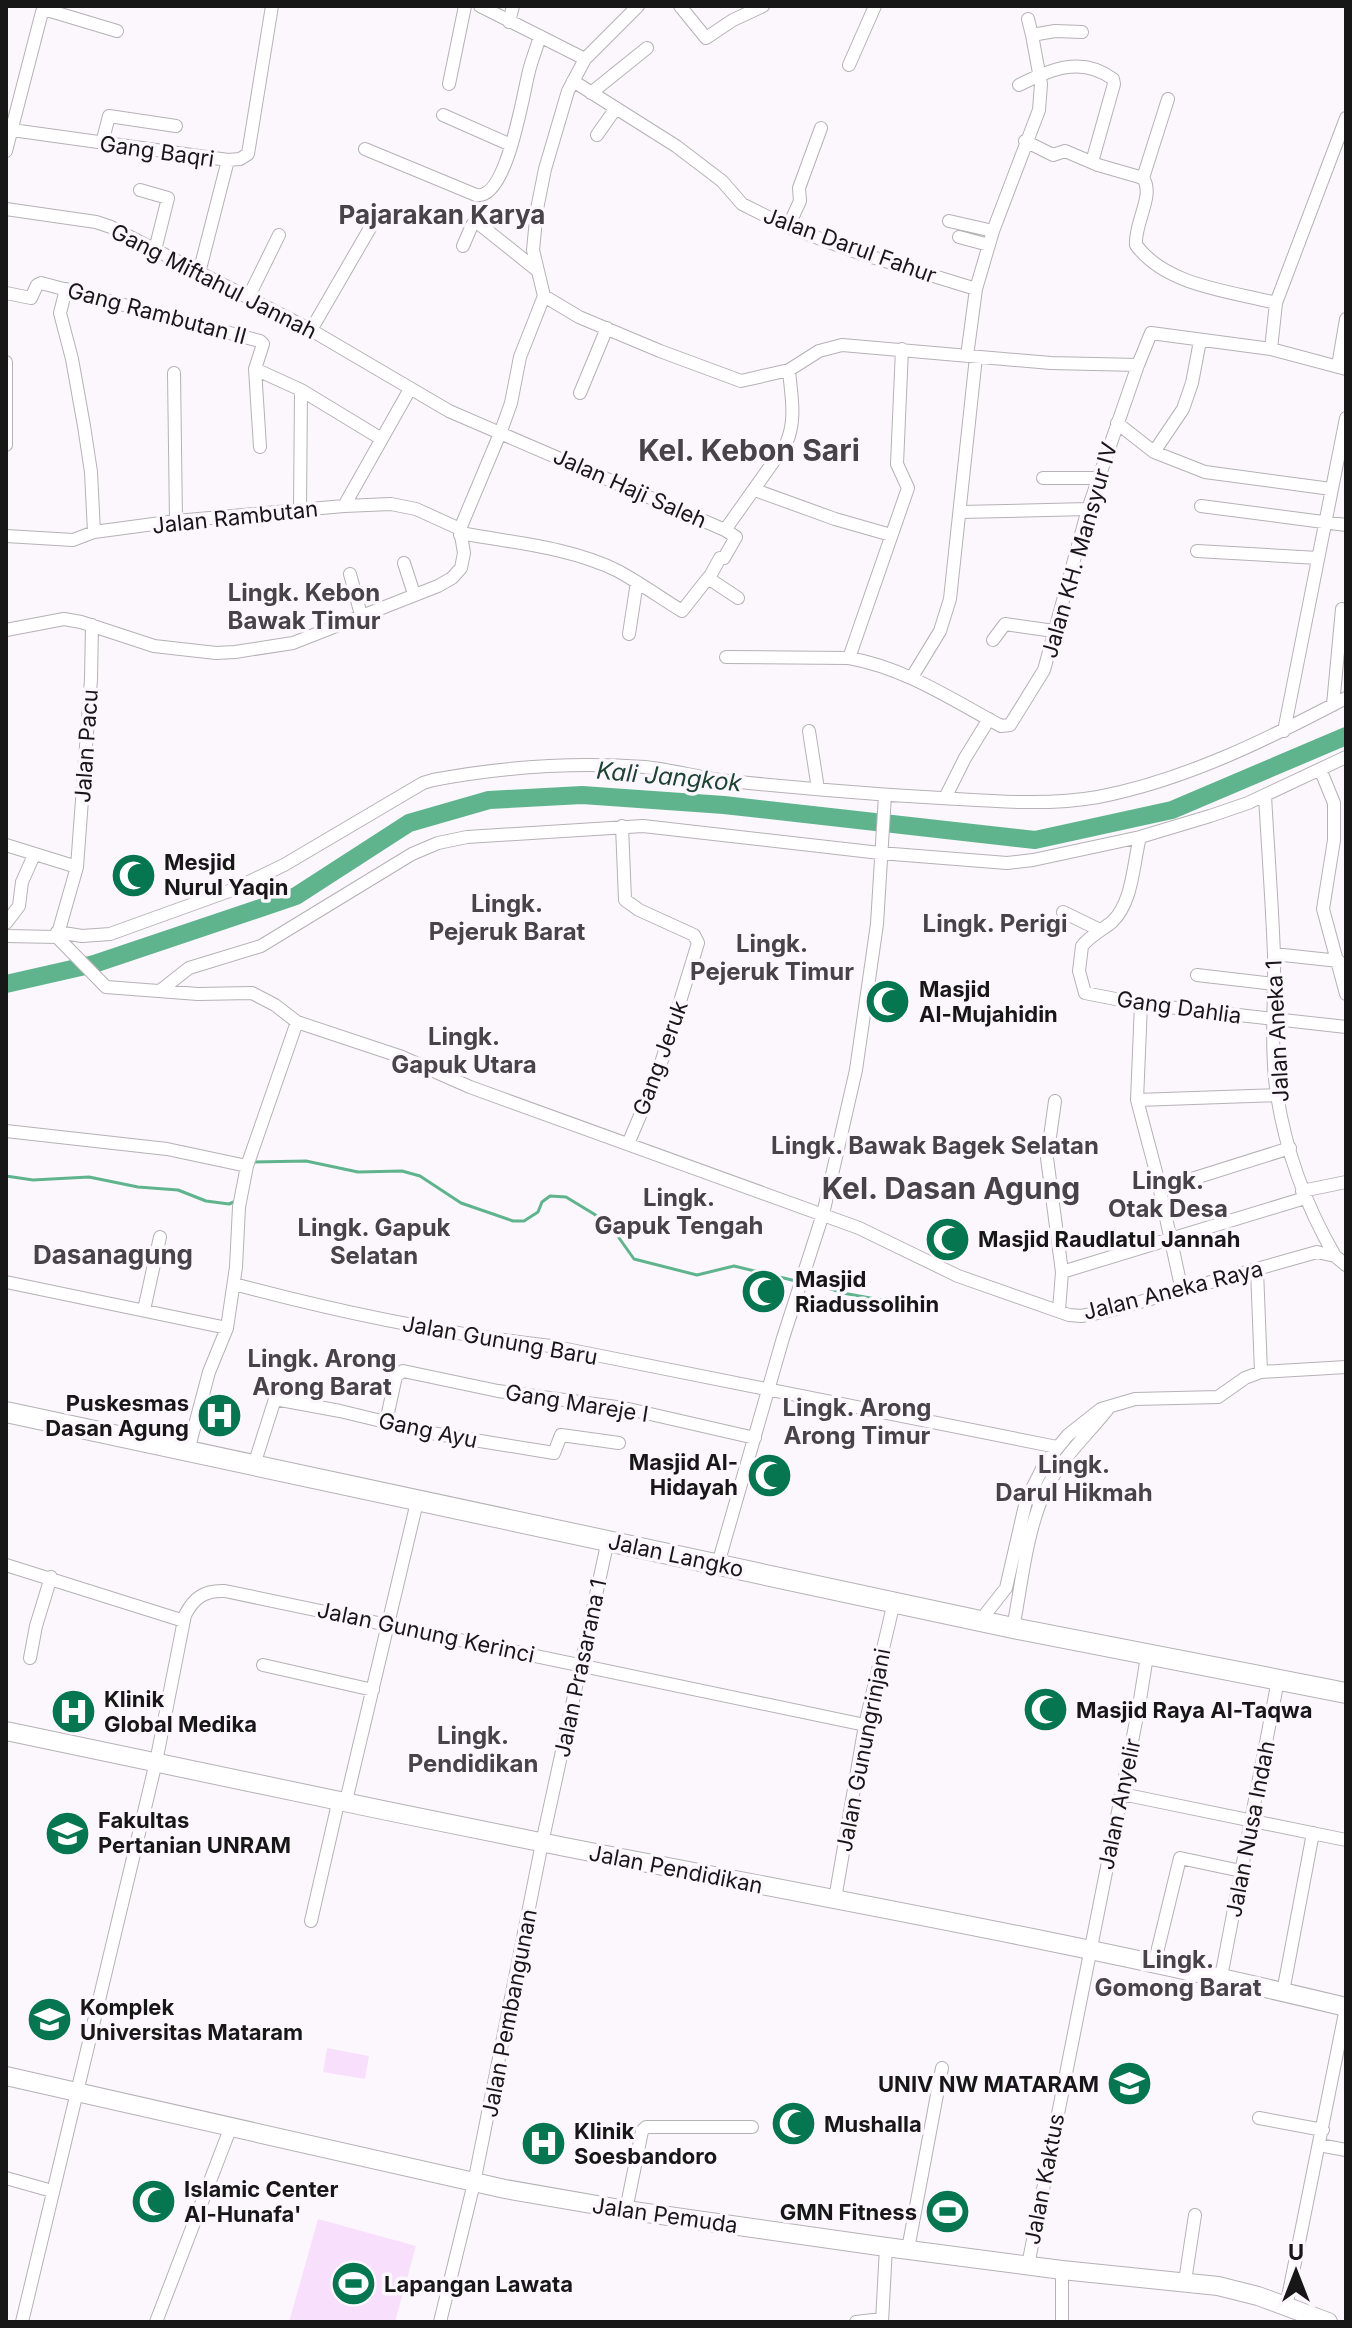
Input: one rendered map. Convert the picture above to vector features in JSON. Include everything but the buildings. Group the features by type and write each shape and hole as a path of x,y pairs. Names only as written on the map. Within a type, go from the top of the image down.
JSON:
{"main road":[{"name":"Jalan Langko","path":"6,1412 1013,1628 1346,1693"}],"street":[{"name":"Gang Baqri","path":"12,130 228,160 240,159 248,154 272,6"},
{"path":"449,84 465,6"},
{"path":"480,6 585,59"},
{"path":"509,22 513,6"},
{"path":"6,630 58,619 92,625 154,646 216,653 293,643 446,582 459,572 463,559 460,532 511,403 520,357 544,296 533,250 540,189 550,149 573,81 585,59 638,6"},
{"path":"680,6 706,38 733,20 763,6"},
{"path":"849,65 875,6"},
{"path":"6,148 42,12 47,10 117,31"},
{"path":"912,677 946,617 960,512 976,289 993,231 1039,110 1039,73 1028,19"},
{"path":"1032,35 1055,31 1082,32"},
{"path":"365,149 482,196 495,184 511,145 540,36"},
{"path":"591,93 647,48"},
{"path":"1019,85 1039,73 1056,68 1080,67 1110,76 1114,84 1092,162"},
{"name":"Jalan Darul Fahur","path":"573,81 712,172 737,201 788,227 859,253 976,289"},
{"path":"1143,178 1168,99"},
{"path":"597,135 616,108"},
{"path":"443,115 511,145"},
{"path":"102,143 109,116 176,126"},
{"path":"1271,349 1276,303 1346,118"},
{"path":"788,227 800,201 799,188 821,128"},
{"path":"1025,141 1053,155 1065,151 1143,178 1147,183 1147,195 1135,242 1150,261 1183,279 1276,303"},
{"path":"199,273 228,160"},
{"path":"140,190 168,197 155,250"},
{"name":"Gang Miftahul Jannah","path":"6,209 103,224 311,330 449,411 501,431"},
{"path":"311,330 377,216"},
{"path":"949,221 993,231"},
{"path":"463,246 472,225 478,223 538,271"},
{"path":"248,298 279,235"},
{"path":"959,237 989,245"},
{"name":"Gang Rambutan II","path":"6,293 28,298 34,296 38,283 260,341 263,344 255,369 301,390 380,438"},
{"path":"66,289 60,316 72,359 84,426 91,472 94,532"},
{"path":"544,296 579,317 741,381 789,370 812,355 834,346 1051,363 1138,365"},
{"path":"1154,452 1175,424 1189,396 1200,341 1271,349 1342,368 1346,319"},
{"path":"580,393 607,328"},
{"name":"Jalan KH. Mansyur IV","path":"989,719 1006,726 1013,723 1044,670 1088,509 1151,333 1200,341"},
{"path":"849,658 908,488 897,464 902,349"},
{"path":"6,362 6,445"},
{"path":"255,369 260,447"},
{"name":"Jalan Haji Saleh","path":"501,431 725,530 786,444 794,421 789,370"},
{"path":"174,373 176,521"},
{"path":"344,506 410,389"},
{"path":"300,510 301,390"},
{"path":"1284,731 1346,421"},
{"path":"1117,423 1154,452 1205,472 1331,489"},
{"path":"1043,478 1098,478"},
{"path":"755,490 835,519 891,535"},
{"name":"Jalan Rambutan","path":"6,536 73,540 94,532 176,521 344,506 406,505 466,534 561,552 615,570 683,611 709,578"},
{"path":"1201,506 1346,525"},
{"path":"960,512 1088,509"},
{"path":"725,530 736,537 709,578 738,598"},
{"path":"1197,551 1318,558"},
{"path":"404,563 414,594"},
{"path":"350,574 361,615"},
{"path":"629,634 637,582"},
{"path":"1333,705 1342,609"},
{"path":"993,640 1005,624 1054,631"},
{"name":"Jalan Pacu","path":"58,937 77,867 92,625"},
{"path":"726,657 849,658 880,664 912,677 989,719 945,798"},
{"path":"6,936 110,934 232,890 284,865 423,783 444,778 526,768 646,767 728,781 885,795 1015,802 1100,796 1176,774 1250,747 1346,698"},
{"path":"809,731 818,789"},
{"path":"161,990 189,968 261,946 412,854 438,843 467,837 622,826 663,827 1007,863 1140,837 1210,816 1265,796 1346,757"},
{"path":"1320,769 1334,803 1334,840 1323,909 1346,994"},
{"path":"718,1564 823,1214 856,1070 877,924 885,795"},
{"name":"Jalan Aneka 1","path":"1265,796 1274,954 1277,1095 1304,1195 1335,1256"},
{"name":"Gang Jeruk","path":"622,826 625,900 639,910 694,935 698,943 658,1073 628,1144"},
{"path":"1063,912 1100,930 1118,915 1125,901 1140,837"},
{"path":"6,845 77,867"},
{"path":"6,923 19,906 22,882 34,855"},
{"name":"Gang Dahlia","path":"1100,930 1084,942 1079,953 1079,971 1085,993 1141,1004 1346,1027"},
{"name":"Jalan Aneka Raya","path":"58,937 106,987 198,994 252,993 297,1022 402,1057 470,1087 823,1214 895,1244 970,1281 1069,1315 1093,1314 1313,1253 1335,1256"},
{"path":"1274,954 1339,961"},
{"path":"1197,975 1274,984"},
{"path":"1141,1004 1137,1100 1172,1238 1182,1291"},
{"path":"188,1451 209,1372 227,1328 234,1284 239,1207 247,1165 297,1022"},
{"path":"1137,1100 1277,1095"},
{"path":"1055,1101 1047,1158 1062,1272 1059,1310"},
{"path":"6,1131 167,1149 247,1165"},
{"path":"1160,1189 1290,1148"},
{"path":"1062,1272 1346,1182"},
{"path":"144,1310 160,1237"},
{"path":"1335,1256 1346,1265"},
{"path":"1257,1270 1261,1372"},
{"path":"6,1282 227,1328"},
{"name":"Jalan Gunung Baru","path":"234,1284 401,1324 473,1337 551,1346 1057,1447"},
{"path":"980,1621 1006,1588 1026,1501 1037,1477 1057,1447 1090,1417 1111,1405 1135,1399 1218,1397 1245,1378 1261,1372 1346,1367"},
{"name":"Gang Mareje I","path":"386,1422 398,1372 498,1391 624,1408 755,1438"},
{"name":"Gang Ayu","path":"254,1465 275,1399 431,1433 554,1453 561,1435 619,1443"},
{"path":"1013,1628 1034,1525 1047,1486 1111,1405"},
{"path":"311,1921 373,1690 417,1502"},
{"name":"Jalan Prasarana 1","path":"542,1843 608,1540"},
{"path":"6,1565 184,1621 156,1762 22,2322"},
{"path":"30,1658 51,1577"},
{"name":"Jalan Gunung Kerinci","path":"184,1621 197,1598 220,1590 865,1725"},
{"name":"Jalan Gunungrinjani","path":"835,1899 865,1725 894,1602"},
{"name":"Jalan Anyelir","path":"1089,1951 1147,1656"},
{"path":"263,1665 373,1690"},
{"name":"Jalan Nusa Indah","path":"1221,1977 1278,1680"},
{"name":"Jalan Pendidikan","path":"6,1731 542,1843 1221,1977 1346,2008"},
{"path":"1122,1794 1346,1840"},
{"path":"1283,1992 1313,1833"},
{"name":"Jalan Pembangunan","path":"440,2322 474,2183 542,1843"},
{"path":"1154,1965 1180,1858 1241,1871"},
{"name":"Jalan Kaktus","path":"1028,2265 1089,1951"},
{"path":"1286,2307 1346,2008"},
{"path":"908,2249 942,2068"},
{"name":"Jalan Pemuda","path":"6,2076 474,2183 626,2210 886,2247 1218,2286 1258,2296 1328,2322"},
{"path":"1259,2118 1323,2130"},
{"path":"626,2210 642,2131 646,2127 752,2127"},
{"path":"156,2322 230,2129"},
{"path":"1319,2145 1346,2150"},
{"path":"6,2178 52,2191"},
{"path":"1185,2281 1195,2215"},
{"path":"856,2322 882,2321 886,2247"},
{"path":"1062,2270 1062,2322"}],"shaded area":[{"path":"327,2048 369,2056 365,2079 323,2072"},
{"name":"Lapangan Lawata","path":"318,2219 416,2246 395,2322 289,2322"}],"waterway":[{"name":"Kali Jangkok","path":"6,984 94,964 296,896 409,823 489,800 582,795 724,805 1035,840 1172,810 1346,736"},
{"path":"253,1162 306,1161 358,1172 402,1171 420,1176 461,1203 513,1221 524,1221 538,1212 542,1202 550,1196 566,1197 612,1228 634,1259 697,1275 734,1266 796,1281"},
{"path":"6,1176 33,1180 89,1177 138,1187 178,1190 206,1201 229,1204 236,1201"},
{"path":"807,1281 843,1293 908,1305"}],"place":[{"name":"Mesjid Nurul Yaqin","path":"133,875"},
{"name":"Masjid Al-Mujahidin","path":"888,1002"},
{"name":"Masjid Raudlatul Jannah","path":"947,1239"},
{"name":"Masjid Riadussolihin","path":"764,1292"},
{"name":"Puskesmas Dasan Agung","path":"220,1416"},
{"name":"Masjid Al- Hidayah","path":"769,1475"},
{"name":"Masjid Raya Al-Taqwa","path":"1045,1710"},
{"name":"Klinik Global Medika","path":"73,1712"},
{"name":"Fakultas Pertanian UNRAM","path":"67,1833"},
{"name":"Komplek Universitas Mataram","path":"49,2020"},
{"name":"UNIV NW MATARAM","path":"1130,2084"},
{"name":"Mushalla","path":"793,2124"},
{"name":"Klinik Soesbandoro","path":"543,2144"},
{"name":"Islamic Center Al-Hunafa'","path":"153,2202"},
{"name":"GMN Fitness","path":"948,2212"},
{"name":"Lapangan Lawata","path":"353,2284"}],"district":[{"name":"Pajarakan Karya","path":"442,215"},
{"name":"Kel. Kebon Sari","path":"749,451"},
{"name":"Lingk. Kebon Bawak Timur","path":"304,607"},
{"name":"Lingk. Pejeruk Barat","path":"507,918"},
{"name":"Lingk. Perigi","path":"995,924"},
{"name":"Lingk. Pejeruk Timur","path":"772,958"},
{"name":"Lingk. Gapuk Utara","path":"464,1051"},
{"name":"Lingk. Bawak Bagek Selatan","path":"935,1146"},
{"name":"Kel. Dasan Agung","path":"951,1189"},
{"name":"Lingk. Otak Desa","path":"1168,1195"},
{"name":"Lingk. Gapuk Tengah","path":"679,1212"},
{"name":"Lingk. Gapuk Selatan","path":"374,1242"},
{"name":"Dasanagung","path":"113,1255"},
{"name":"Lingk. Arong Arong Barat","path":"322,1373"},
{"name":"Lingk. Arong Arong Timur","path":"857,1422"},
{"name":"Lingk. Darul Hikmah","path":"1074,1479"},
{"name":"Lingk. Pendidikan","path":"473,1750"},
{"name":"Lingk. Gomong Barat","path":"1178,1974"}]}
